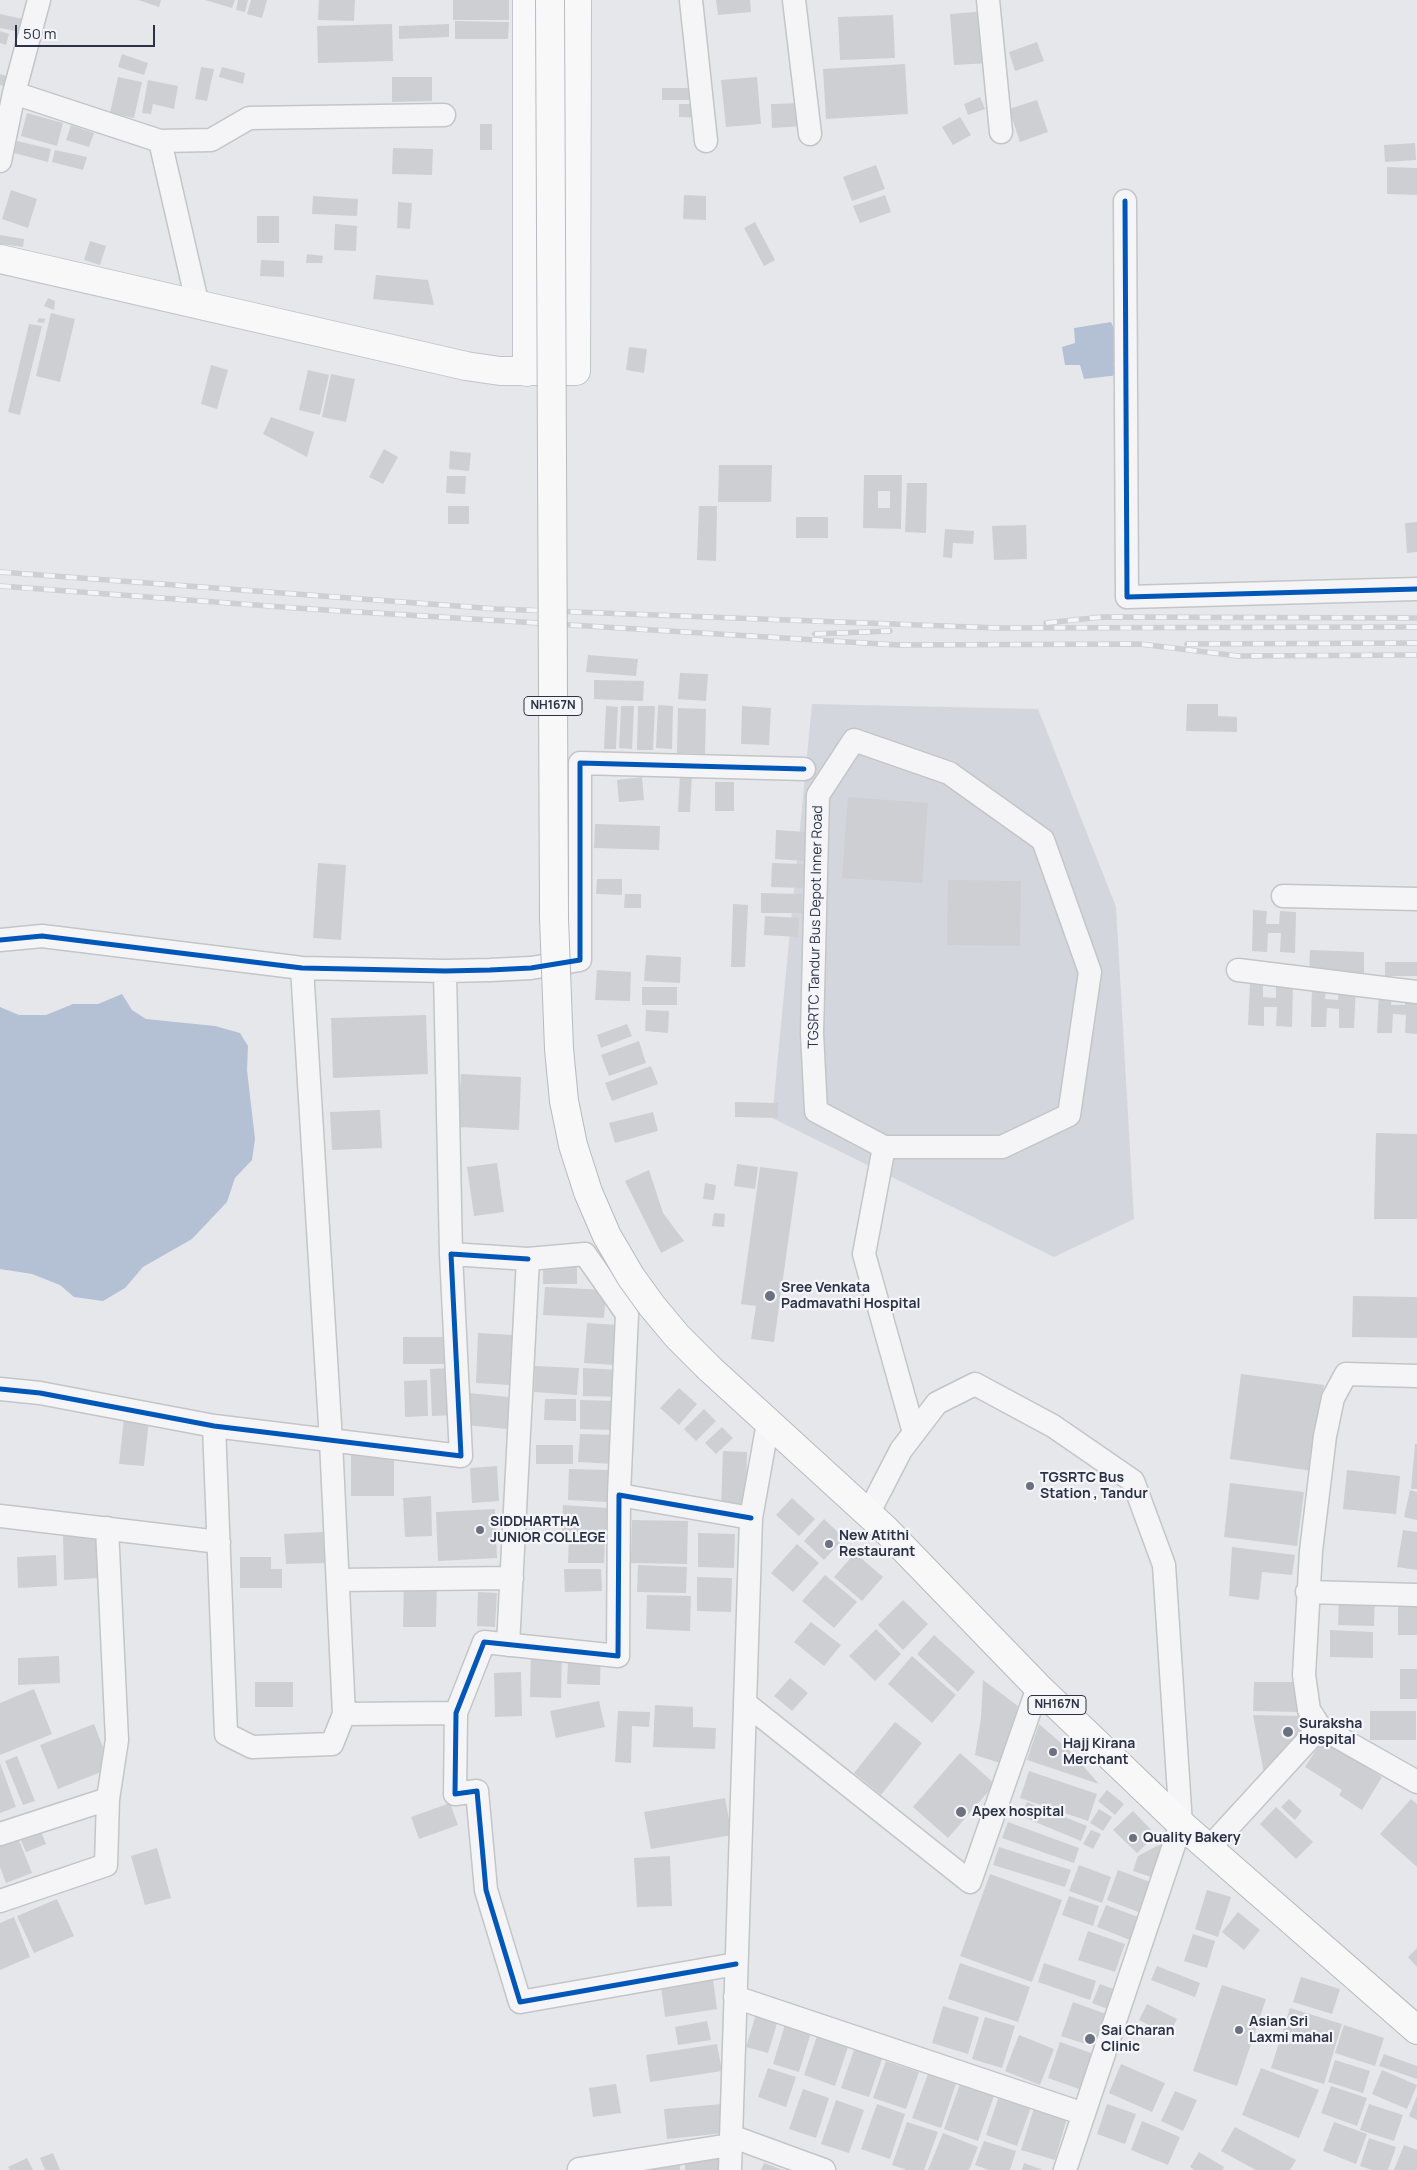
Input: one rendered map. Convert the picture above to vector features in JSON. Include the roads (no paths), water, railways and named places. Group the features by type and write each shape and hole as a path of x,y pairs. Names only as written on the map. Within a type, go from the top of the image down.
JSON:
{"main road":[{"path":"527,0 527,372"},
{"name":"NH167N","path":"550,0 554,919 558,1041 564,1101 573,1145 585,1182 607,1236 631,1277 652,1306 677,1336 709,1368 868,1514 1038,1687 1182,1824 1417,2030"},
{"path":"0,259 466,366 500,371 576,371 577,0"}],"street":[{"path":"0,161 14,93 39,0"},
{"path":"691,0 706,141"},
{"path":"794,0 810,134"},
{"path":"988,0 1001,132"},
{"path":"14,93 160,141 211,140 249,118 444,115"},
{"path":"160,141 198,306"},
{"path":"1125,201 1126,597 1417,589"},
{"name":"TGSRTC Tandur Bus Depot Inner Road","path":"854,740 949,773 1043,840 1090,972 1069,1115 1002,1147 884,1147 816,1111 812,1033 818,795 854,740"},
{"path":"0,940 42,936 302,968 445,971 531,968 580,960 580,763 804,769"},
{"path":"1283,896 1417,899"},
{"path":"214,1426 226,1734 252,1748 332,1744 344,1714 331,1441 302,968"},
{"path":"1238,970 1417,992"},
{"path":"0,1390 40,1393 214,1426 461,1456 451,1254 445,971"},
{"path":"884,1147 864,1254 914,1433"},
{"path":"451,1254 528,1259 585,1254 627,1314 619,1495 618,1656 484,1642 456,1713 454,1794 478,1791 486,1890 520,2002 736,1964"},
{"path":"508,1645 528,1259"},
{"path":"1417,1376 1346,1374 1333,1398 1325,1436 1308,1592 1308,1637 1304,1675 1309,1710 1320,1727 1417,1782"},
{"path":"868,1514 901,1450 937,1403 976,1384 1053,1426 1133,1481 1164,1565 1182,1824 1065,2170"},
{"path":"730,2170 751,1518 768,1423"},
{"path":"619,1495 751,1518"},
{"path":"0,1516 219,1542"},
{"path":"0,1900 106,1865 108,1799 118,1740 107,1528"},
{"path":"338,1580 512,1578"},
{"path":"1308,1592 1417,1595"},
{"path":"745,1703 970,1882 1038,1687"},
{"path":"344,1714 456,1713"},
{"path":"1210,1847 1320,1727"},
{"path":"0,1834 108,1799"},
{"path":"736,1997 1084,2114"},
{"path":"579,2169 730,2140 824,2170"}],"water":[{"path":"1111,322 1128,360 1113,363 1119,375 1084,379 1080,365 1065,365 1062,347 1075,343 1074,328"},
{"path":"122,994 132,1010 146,1019 215,1026 240,1033 248,1046 247,1070 255,1139 252,1160 235,1178 227,1202 192,1239 143,1267 125,1288 103,1301 74,1297 60,1285 32,1274 0,1269 0,1007 19,1015 46,1015 73,1004 98,1004"}],"railway":[{"path":"0,572 497,609 998,628 1417,627"},
{"path":"0,586 309,609 898,645 1140,644 1238,656 1417,655"},
{"path":"1046,623 1102,617 1417,618"},
{"path":"815,634 890,631"},
{"path":"1187,644 1417,643"}],"place":[{"name":"Sree Venkata Padmavathi Hospital","path":"770,1296"},
{"name":"TGSRTC Bus Station , Tandur","path":"1030,1486"},
{"name":"SIDDHARTHA JUNIOR COLLEGE","path":"480,1530"},
{"name":"New Atithi Restaurant","path":"829,1544"},
{"name":"Suraksha Hospital","path":"1288,1732"},
{"name":"Hajj Kirana Merchant","path":"1053,1752"},
{"name":"Apex hospital","path":"961,1812"},
{"name":"Quality Bakery","path":"1133,1838"},
{"name":"Asian Sri Laxmi mahal","path":"1239,2030"},
{"name":"Sai Charan Clinic","path":"1090,2039"}]}
